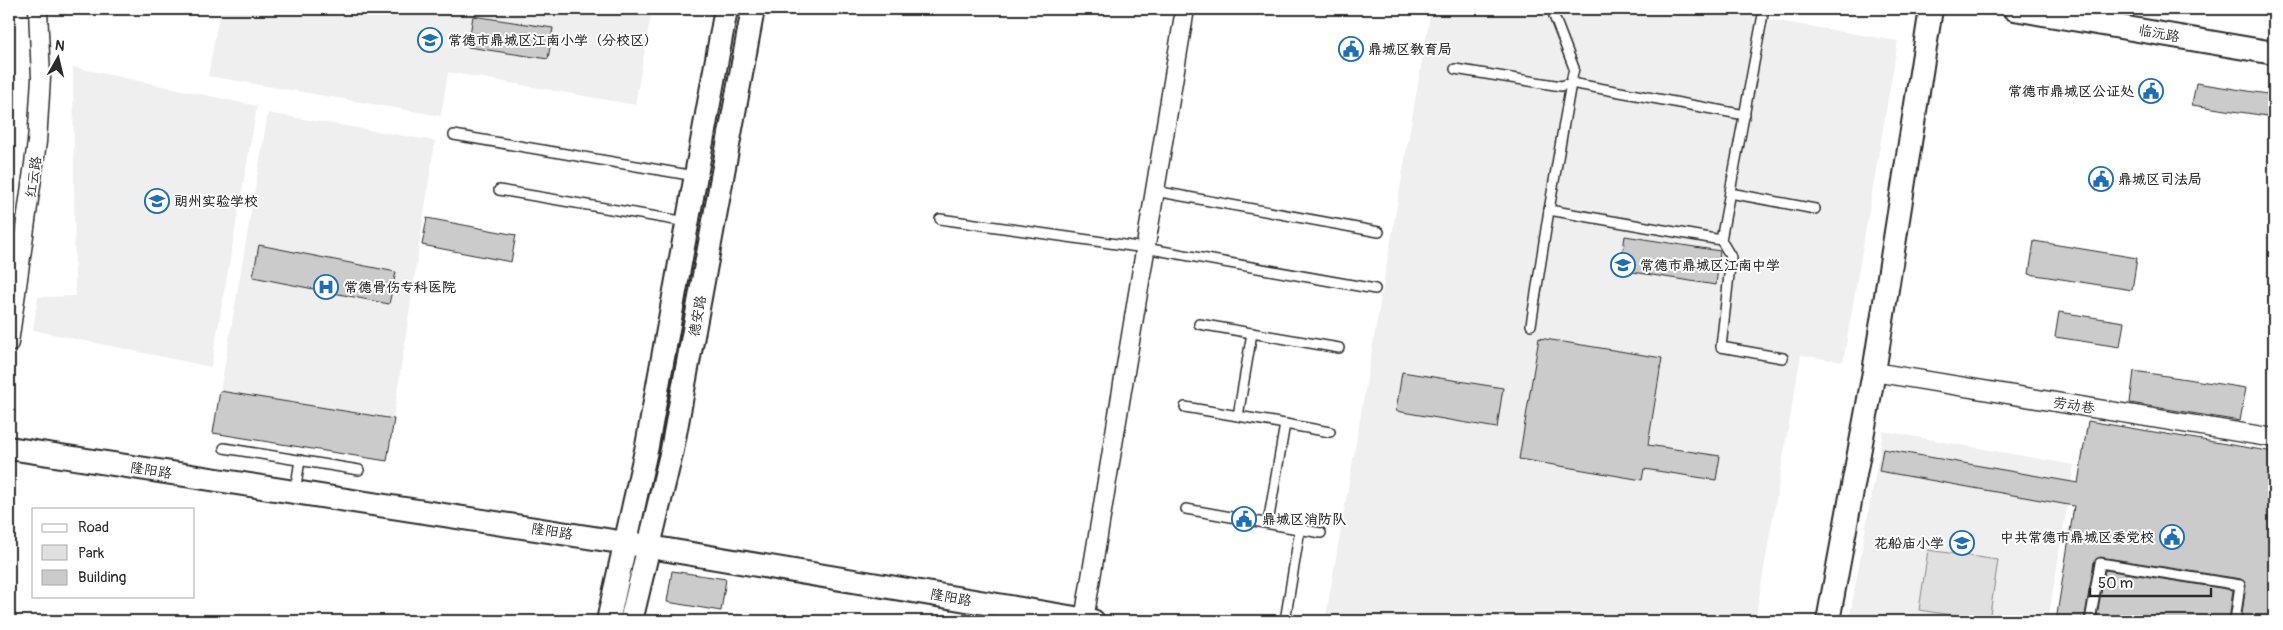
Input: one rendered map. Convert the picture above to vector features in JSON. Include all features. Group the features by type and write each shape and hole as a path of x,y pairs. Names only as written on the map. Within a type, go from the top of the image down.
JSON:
{"street":[{"name":"红云路","path":"9,343 38,142 41,78 38,9"},
{"name":"德安路","path":"608,621 647,446 726,9"},
{"name":"德安路","path":"631,621 674,440 753,9"},
{"path":"1089,620 1185,9"},
{"path":"1828,621 1874,372 1931,9"},
{"name":"临沅路","path":"2014,9 2274,53"},
{"name":"劳动巷","path":"1874,372 2274,438"},
{"name":"隆阳路","path":"9,448 648,546 1089,620"}],"lane":[{"path":"1764,9 1722,240 1732,257 1721,347 1783,358"},
{"path":"1531,325 1548,210 1574,68 1554,16"},
{"path":"1456,69 1560,86 1571,82 1745,114"},
{"path":"454,135 696,176"},
{"path":"499,190 688,222"},
{"path":"1155,191 1379,232"},
{"path":"1730,193 1815,209"},
{"path":"1548,210 1722,240"},
{"path":"940,219 1146,248 1375,290"},
{"path":"1199,324 1338,348"},
{"path":"1238,416 1252,333"},
{"path":"1185,407 1330,432"},
{"path":"1268,523 1286,424"},
{"path":"224,448 359,470"},
{"path":"295,492 300,460"},
{"path":"1186,509 1321,533"},
{"path":"1285,621 1300,529"},
{"path":"2090,621 2100,563 2240,585 2234,621"}],"shaded area":[{"name":"常德市鼎城区江南小学（分校区）","path":"220,9 652,9 635,105 448,72 441,116 208,76"},
{"name":"常德市鼎城区江南中学","path":"1431,9 1761,9 1760,18 1898,41 1843,362 1801,355 1755,621 1325,621"},
{"name":"朗州实验学校","path":"73,67 257,106 211,367 33,330 38,297 75,296"},
{"name":"常德骨伤专科医院","path":"268,113 435,141 387,461 213,433"},
{"name":"花船庙小学","path":"1883,431 2074,465 2048,621 1849,621"}],"green space":[{"path":"1928,550 1998,560 1989,621 1919,610"}],"building":[{"path":"473,16 553,28 548,59 468,47"},
{"path":"2196,83 2274,95 2274,117 2192,105"},
{"path":"427,218 516,235 511,262 422,245"},
{"path":"1625,236 1720,251 1716,285 1620,270"},
{"path":"2034,241 2137,258 2132,290 2029,274"},
{"path":"259,245 396,272 389,304 253,277"},
{"path":"2059,312 2124,322 2120,347 2055,337"},
{"path":"1539,338 1662,358 1648,445 1720,456 1716,480 1644,469 1642,480 1519,459"},
{"path":"2134,371 2246,388 2240,421 2130,403"},
{"path":"1402,372 1503,388 1497,428 1396,411"},
{"path":"220,391 394,419 387,461 213,433"},
{"name":"中共常德市鼎城区委党校","path":"2088,421 2274,452 2274,621 2241,621 2246,585 2241,579 2100,557 2094,562 2084,621 2056,621 2074,506 1879,471 1883,449 2078,483"},
{"path":"2105,570 2233,590 2229,621 2096,621"},
{"path":"672,571 726,579 721,611 667,602"}],"place":[{"name":"常德市鼎城区江南小学（分校区）","path":"430,40"},
{"name":"鼎城区教育局","path":"1351,49"},
{"name":"常德市鼎城区公证处","path":"2151,91"},
{"name":"鼎城区司法局","path":"2101,179"},
{"name":"朗州实验学校","path":"157,201"},
{"name":"常德市鼎城区江南中学","path":"1623,265"},
{"name":"常德骨伤专科医院","path":"326,287"},
{"name":"鼎城区消防队","path":"1244,519"},
{"name":"中共常德市鼎城区委党校","path":"2172,537"},
{"name":"花船庙小学","path":"1962,543"}]}
